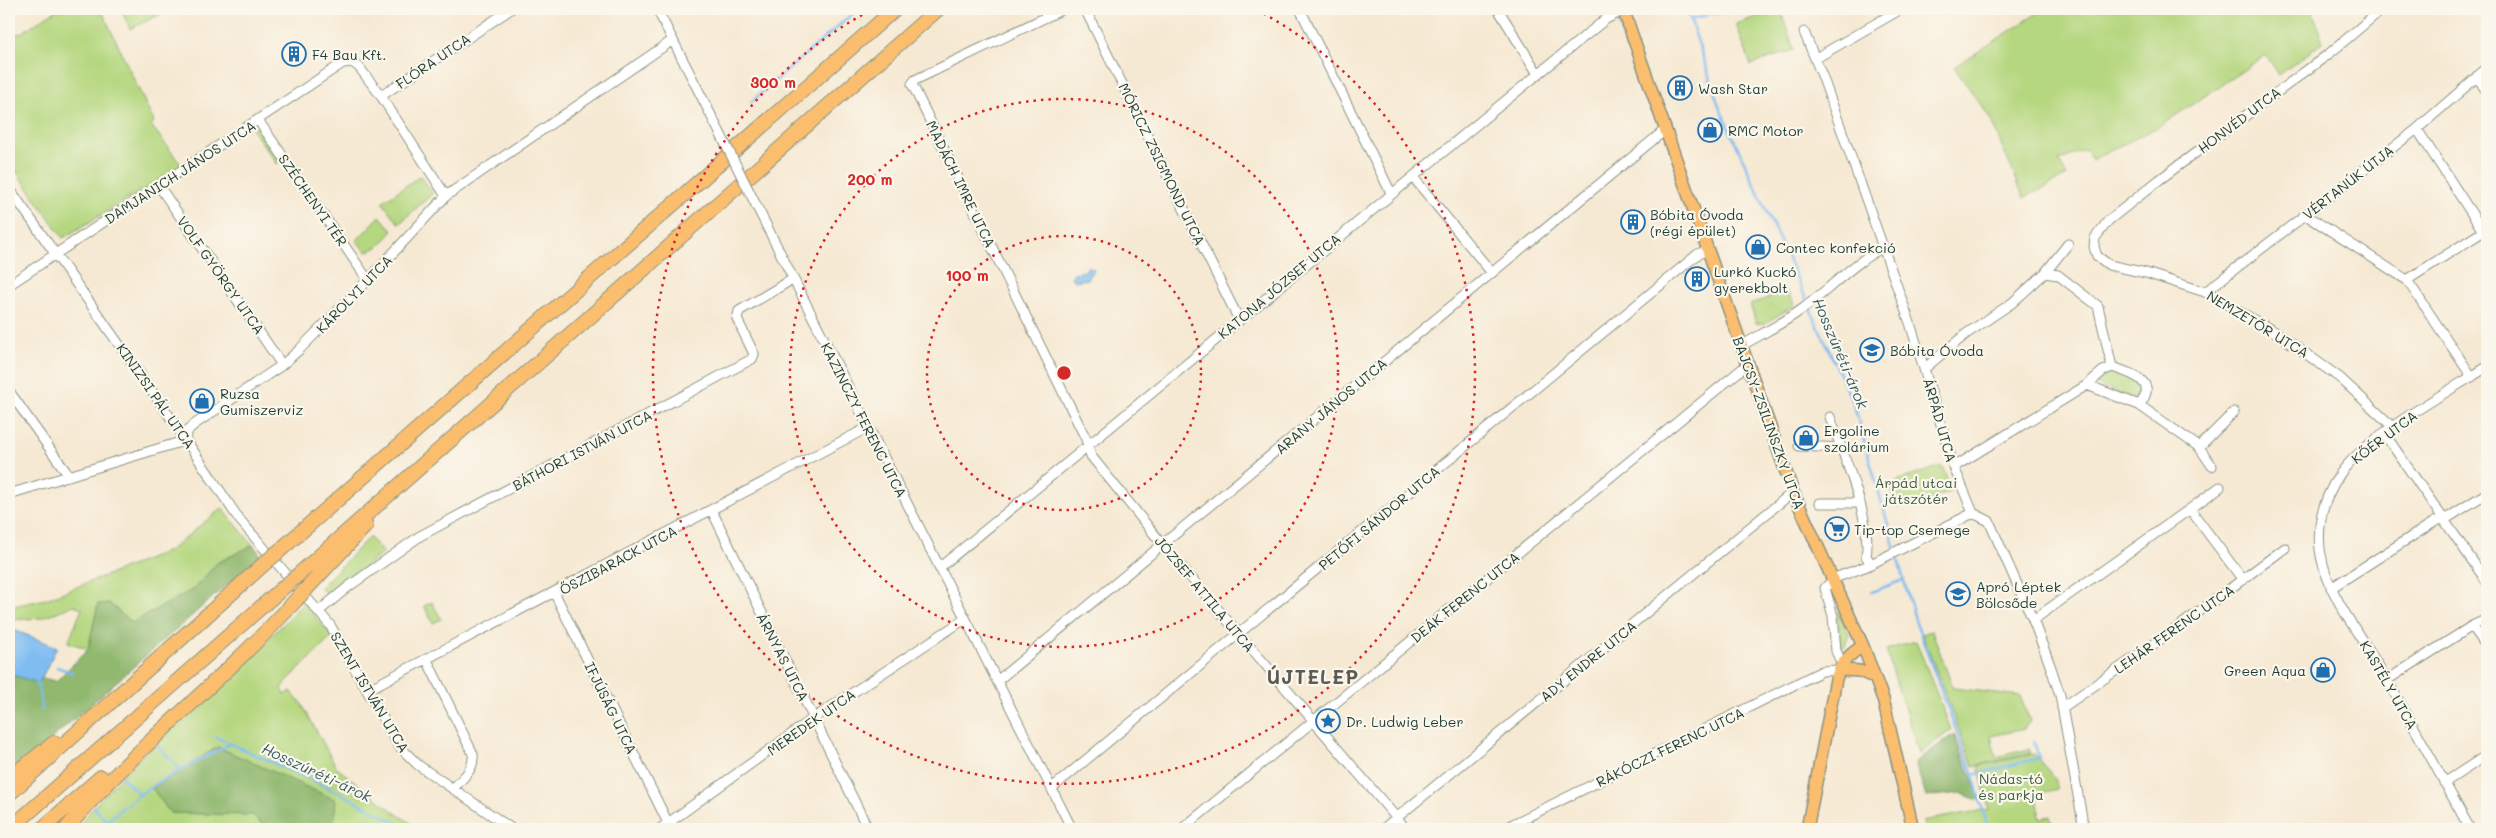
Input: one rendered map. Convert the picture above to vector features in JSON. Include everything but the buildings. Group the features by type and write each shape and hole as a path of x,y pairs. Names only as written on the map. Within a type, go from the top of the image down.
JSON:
{"highway":[{"path":"9,794 266,562 895,9"},
{"path":"10,829 485,407 938,9"},
{"path":"42,829 239,658 304,595 388,502 445,452 485,407"},
{"path":"66,829 103,787 192,700"},
{"path":"9,778 28,761 87,724"}],"main road":[{"name":"BAJCSY-ZSILINSZKY UTCA","path":"1624,10 1793,492 1863,646 1883,699 1913,829"},
{"path":"1807,829 1840,667 1849,654 1863,646"},
{"path":"1840,667 1860,671 1875,678"}],"street":[{"name":"FLÓRA UTCA","path":"381,96 511,9"},
{"name":"KAZINCZY FERENC UTCA","path":"658,9 867,428 1072,829"},
{"name":"MADÁCH IMRE UTCA","path":"1063,9 914,80 912,84 1088,447"},
{"name":"MÓRICZ ZSIGMOND UTCA","path":"1085,9 1239,320"},
{"path":"1300,9 1391,193"},
{"path":"1498,9 1538,74"},
{"path":"1816,58 1901,9"},
{"name":"HONVÉD UTCA","path":"2098,233 2108,221 2158,180 2330,53 2382,9"},
{"name":"KATONA JÓZSEF UTCA","path":"939,568 1088,447 1391,193 1606,19 1624,10"},
{"name":"ÁRPÁD UTCA","path":"1804,32 1816,58 1883,247 1925,368 1954,467 1973,513"},
{"name":"KÁROLYI UTCA","path":"9,494 177,443 186,438 189,429 195,424 282,365 368,280 446,196 673,40"},
{"name":"DAMJANICH JÁNOS UTCA","path":"9,285 343,63 352,62 359,67 381,96"},
{"name":"VÉRTANÚK ÚTJA","path":"2205,292 2417,129 2487,68"},
{"path":"2477,76 2487,92"},
{"path":"381,96 446,196"},
{"name":"SZÉCHENYI TÉR","path":"258,120 368,280"},
{"path":"2407,280 2485,230 2417,129"},
{"name":"ARANY JÁNOS UTCA","path":"997,681 1665,130"},
{"path":"1414,176 1492,273"},
{"name":"VOLF GYÖRGY UTCA","path":"159,186 282,365"},
{"name":"KINIZSI PÁL UTCA","path":"9,188 186,438 245,526 304,595"},
{"path":"2306,215 2407,280 2472,377"},
{"name":"NEMZETŐR UTCA","path":"2098,233 2094,242 2095,252 2104,263 2116,268 2146,273 2205,292 2277,333 2314,359 2366,401 2393,427"},
{"path":"1925,368 1966,334 2012,303 2044,273 2068,244"},
{"path":"1741,346 1758,338 1802,310 1866,256 1883,247"},
{"name":"PETŐFI SÁNDOR UTCA","path":"1052,788 1690,260 1708,250"},
{"path":"2044,273 2058,275 2098,306 2112,366 2145,383 2146,392 2139,405"},
{"name":"BÁTHORI ISTVÁN UTCA","path":"319,611 348,586 420,536 752,359 754,354 737,319 738,312 741,308 793,279"},
{"name":"DEÁK FERENC UTCA","path":"1182,829 1748,364"},
{"path":"1954,467 2087,385 2112,366"},
{"name":"KŐÉR UTCA","path":"2319,537 2324,506 2334,483 2351,461 2393,427 2487,367"},
{"path":"2087,385 2139,405 2199,447 2212,466"},
{"path":"9,391 70,476"},
{"path":"2199,447 2234,412"},
{"path":"1830,417 1859,503 1869,544 1866,556 1871,564"},
{"name":"ŐSZIBARACK UTCA","path":"367,690 554,594 867,428"},
{"path":"2384,434 2487,582"},
{"path":"1798,446 1840,448"},
{"name":"JÓZSEF ATTILA UTCA","path":"1088,447 1091,456 1163,545 1406,829"},
{"path":"2033,620 2220,487"},
{"name":"ADY ENDRE UTCA","path":"1383,829 1793,492"},
{"path":"2332,588 2436,521 2487,493"},
{"path":"1820,503 1859,503"},
{"path":"2190,509 2243,580"},
{"name":"ÁRNYAS UTCA","path":"712,511 745,583 868,829"},
{"path":"1840,667 1836,651 1833,616 1825,588 1832,579 1871,564 1973,513 1989,521 2033,620 2060,695 2084,829"},
{"name":"KASTÉLY UTCA","path":"2319,537 2322,563 2332,588 2387,680 2470,829"},
{"name":"LEHÁR FERENC UTCA","path":"2062,708 2286,548"},
{"name":"IFJÚSÁG UTCA","path":"554,594 668,823"},
{"name":"SZENT ISTVÁN UTCA","path":"304,595 319,611 345,649 367,690 407,756 452,790 512,829"},
{"name":"MEREDEK UTCA","path":"660,829 814,718 965,619"},
{"path":"2387,680 2472,626 2487,619"},
{"path":"2472,626 2487,647"},
{"path":"427,660 473,754 474,763 470,770 452,790"},
{"name":"RÁKÓCZI FERENC UTCA","path":"1503,829 1822,671 1840,667"},
{"path":"2444,783 2487,755"}],"green space":[{"path":"58,9 101,9 154,122 151,125 182,166 63,238 9,161 9,36 21,33"},
{"path":"121,9 159,9 161,14 130,29"},
{"path":"1780,9 1794,50 1751,65 1736,24"},
{"path":"2044,9 2317,9 2313,12 2323,42 2279,75 2266,55 2160,126 2092,160 2085,149 2059,161 2067,176 2024,198 1990,118 1954,67"},
{"path":"256,126 282,160 277,164 252,129"},
{"path":"420,176 433,193 399,224 382,202"},
{"path":"380,216 393,231 379,246 367,252 356,241"},
{"path":"1787,291 1795,305 1764,324 1756,323 1750,305"},
{"path":"2111,371 2119,371 2141,384 2143,392 2139,397 2130,398 2096,384 2095,381"},
{"name":"Árpád utcai játszótér","path":"1942,466 1952,491 1911,507 1908,502 1897,508 1890,486 1896,484 1896,481"},
{"path":"222,508 253,545 217,563 194,589 132,623 109,603 98,604 88,649 68,642 82,609 74,605 42,618 9,620 9,607 46,599 169,551"},
{"path":"369,537 383,553 329,596 320,588"},
{"path":"253,545 261,555 9,776 9,671 56,681 88,649 98,604 109,603 132,623 194,589 217,563"},
{"path":"304,602 332,637 286,682 282,689 285,695 291,691 300,701 337,768 398,815 421,829 327,829 334,820 218,747 153,788 170,813 253,815 266,829 76,829 129,769 247,659"},
{"path":"432,602 441,619 433,623 424,606"},
{"path":"1839,612 1849,635 1845,646 1841,649 1837,613"},
{"path":"1932,631 1953,688 2020,696 2030,721 2024,729 1991,736 1996,757 2029,749 2031,753 1973,766 1922,634"},
{"path":"1916,641 1951,730 1919,754 1886,650"},
{"path":"1954,734 1981,801 1959,793 1926,797 1915,762"},
{"path":"218,747 336,800 334,821 327,829 266,829 253,815 170,813 152,788"},
{"name":"Nádas-tó és parkja","path":"2034,754 2056,780 2057,789 2037,794 2040,818 2050,816 2053,829 1925,829 1923,821 1989,809 1978,766"}],"water":[{"path":"1088,266 1094,269 1087,279 1076,281 1071,278 1074,273 1085,271"},
{"path":"9,628 57,647 39,683 9,674"}],"waterway":[{"path":"751,102 858,9"},
{"name":"Hosszúréti-árok","path":"1687,9 1719,106 1807,301"},
{"path":"1712,14 1746,9"},
{"path":"1690,20 1707,15"},
{"path":"1619,23 1628,46"},
{"name":"Hosszúréti-árok","path":"1809,306 1854,405 1916,623 1973,775 1988,829"},
{"path":"1872,592 1903,580"},
{"path":"57,667 73,673"},
{"path":"37,680 42,710"},
{"name":"Hosszúréti-árok","path":"216,737 340,793 408,829"},
{"path":"1973,775 2039,758 2034,741"},
{"path":"156,744 181,770"},
{"path":"100,829 114,815 145,791 178,771 230,744"},
{"path":"121,776 140,795"},
{"path":"93,806 106,821"}],"place":[{"name":"F4 Bau Kft.","path":"294,54"},
{"name":"Wash Star","path":"1680,88"},
{"name":"RMC Motor","path":"1710,130"},
{"name":"Bóbita Óvoda (régi épület)","path":"1633,222"},
{"name":"Contec konfekció","path":"1758,247"},
{"name":"Lurkó Kuckó gyerekbolt","path":"1697,279"},
{"name":"Bóbita Óvoda","path":"1872,350"},
{"name":"Ruzsa Gumiszerviz","path":"202,401"},
{"name":"Ergoline szolárium","path":"1806,438"},
{"name":"Tip-top Csemege","path":"1837,529"},
{"name":"Apró Léptek Bölcsőde","path":"1958,594"},
{"name":"Green Aqua","path":"2323,670"},
{"name":"Dr. Ludwig Leber","path":"1328,721"}],"district":[{"name":"ÚJTELEP","path":"1313,676"}]}
